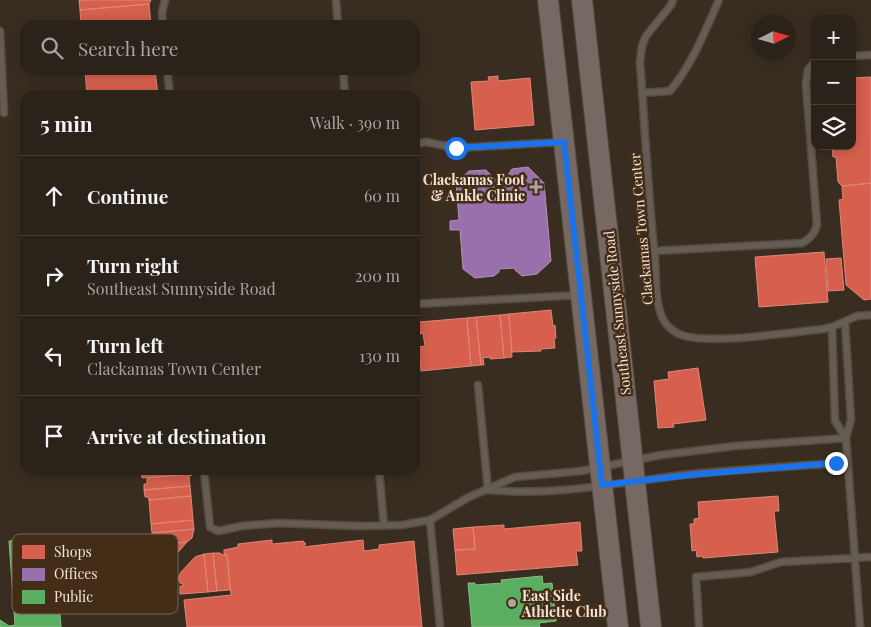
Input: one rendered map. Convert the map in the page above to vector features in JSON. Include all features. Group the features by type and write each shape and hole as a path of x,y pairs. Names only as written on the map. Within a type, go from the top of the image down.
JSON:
{"main road":[{"path":"548,0 618,627"},
{"name":"Southeast Sunnyside Road","path":"582,0 651,627"}],"lane":[{"path":"163,20 165,0"},
{"path":"336,0 338,20"},
{"name":"Clackamas Town Center","path":"673,0 646,36 642,46 640,62 654,250 663,319 671,329 697,339 726,338 832,327 857,316 871,315"},
{"path":"642,93 670,91 690,61 719,0"},
{"path":"0,31 4,113"},
{"path":"856,56 871,55"},
{"path":"654,250 802,243 810,239 817,225 806,84 808,70 811,66"},
{"path":"168,75 169,90"},
{"path":"343,75 345,90"},
{"path":"420,143 426,142 456,148 564,142"},
{"path":"420,304 580,295"},
{"path":"845,322 851,420 846,438 860,627"},
{"path":"832,327 835,421 846,438"},
{"path":"478,385 488,490"},
{"path":"488,490 517,492 601,476 633,460 661,455 735,446 846,438"},
{"path":"205,475 210,526 218,531 242,526 278,523 384,526 430,520 469,497 515,477 581,471 635,481 848,462"},
{"path":"380,475 384,526"},
{"path":"430,520 440,627"},
{"path":"699,627 696,577 751,572 781,562 871,556"}],"building: Shops":[{"path":"79,0 151,0 149,4 80,10"},
{"path":"149,4 151,20 81,20 80,10"},
{"path":"85,75 156,75 157,90 87,90"},
{"path":"498,76 498,81 530,78 534,125 475,130 471,82 489,81 488,77"},
{"path":"871,77 871,183 842,186 838,182 836,157 833,157 832,150 856,150 856,78"},
{"path":"871,183 871,299 864,300 846,285 839,200 843,199 842,186"},
{"path":"824,252 828,302 759,307 755,257"},
{"path":"841,258 844,290 828,291 826,259"},
{"path":"551,310 553,326 555,325 555,348 541,349 541,351 512,352 509,314"},
{"path":"509,314 512,357 504,358 500,315"},
{"path":"500,315 504,358 483,358 484,365 481,365 476,317"},
{"path":"476,317 481,365 471,366 467,318"},
{"path":"467,318 471,366 421,371 420,347 425,346 423,333 420,334 420,322"},
{"path":"698,368 706,420 673,424 674,427 658,428 654,381 669,379 668,372"},
{"path":"142,475 180,475 142,478"},
{"path":"192,475 189,476 190,486 144,490 147,478"},
{"path":"190,486 191,496 149,500 148,497 145,497 144,490"},
{"path":"191,496 193,520 151,524 149,500"},
{"path":"778,496 779,511 774,511 778,552 703,558 702,556 697,557 696,550 692,551 690,524 694,524 694,519 699,518 698,502"},
{"path":"193,520 194,529 152,533 151,524"},
{"path":"580,522 582,551 576,551 578,565 457,575 455,550 475,549 473,527 504,525 504,529"},
{"path":"473,527 475,549 455,550 453,529"},
{"path":"194,529 192,538 187,542 178,543 178,534 152,533"},
{"path":"272,540 272,544 303,541 306,544 303,547 363,540 364,551 379,549 379,545 414,541 422,627 187,627 184,600 231,595 227,555 224,554 224,550 238,547 238,544"},
{"path":"187,542 178,552 178,543"},
{"path":"213,553 217,591 208,592 204,554"},
{"path":"213,553 227,555 230,590 217,591"},
{"path":"204,554 208,592 180,594 180,586 183,586 183,584 180,583 178,578 181,572 195,557"}],"building: Offices":[{"path":"528,167 544,183 551,261 537,274 522,276 515,268 499,269 499,272 494,276 475,278 463,269 460,230 450,230 450,221 459,220 456,183 469,171 486,170 493,179 508,178 512,169"}],"building: Public":[{"path":"9,541 12,541 12,583"},
{"name":"East Side Athletic Club","path":"542,576 543,584 552,583 556,621 539,623 540,627 472,627 468,583 475,583 475,585 502,583 501,580"},
{"path":"14,614 60,614 61,627 0,627 0,620 9,626 15,625"}],"place":[{"name":"Clackamas Foot & Ankle Clinic","path":"536,187"},
{"name":"East Side Athletic Club","path":"512,603"}],"route":[{"path":"456,148 564,142 602,485 681,475 836,463"}]}
